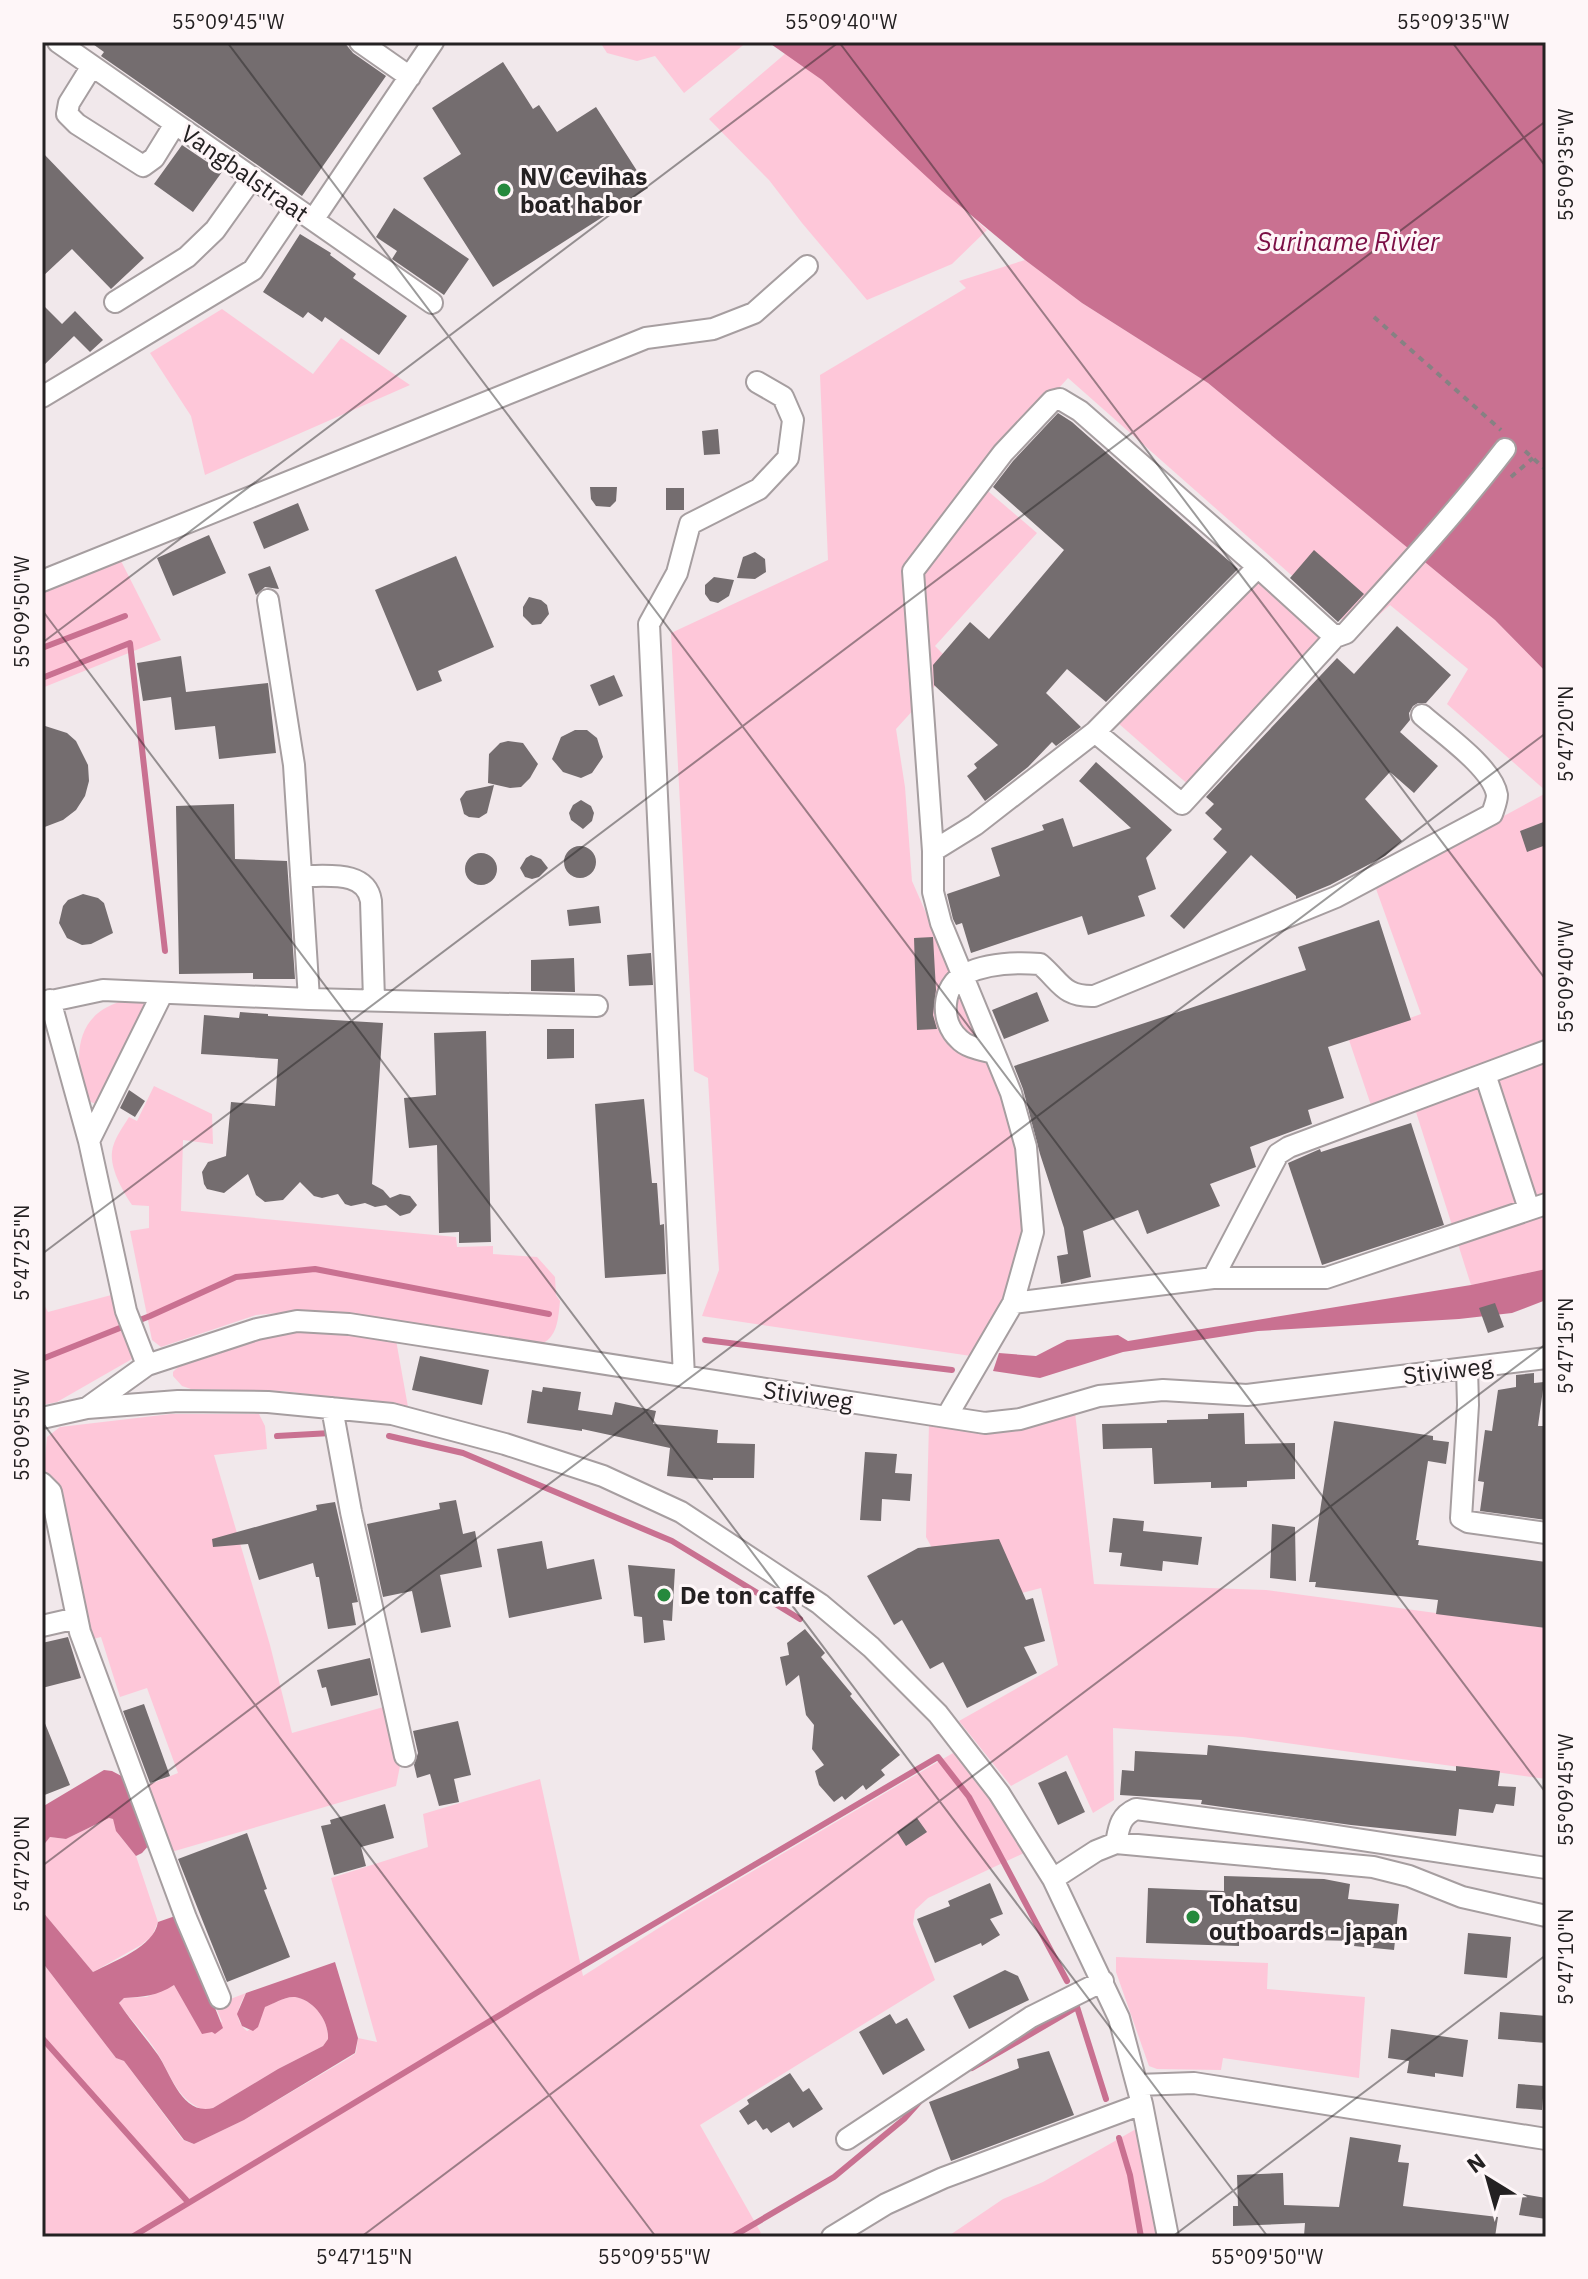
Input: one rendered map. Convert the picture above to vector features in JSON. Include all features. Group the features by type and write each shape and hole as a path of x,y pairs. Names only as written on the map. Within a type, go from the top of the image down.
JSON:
{"street":[{"name":"Vangbalstraat","path":"58,42 432,303"},
{"path":"360,42 410,77"},
{"path":"313,220 433,42"},
{"path":"92,66 69,103 67,114 77,124 143,166 154,158 175,124"},
{"path":"115,302 187,257 215,230 252,178"},
{"path":"42,397 253,270 295,208"},
{"path":"42,581 646,338 713,329 754,313 807,266"},
{"path":"684,1377 649,624 677,573 690,524 759,489 788,458 793,420 783,397 757,382"},
{"path":"947,1416 1013,1303 1033,1232 1026,1147 1011,1093 941,923 933,892 933,851 913,571 1003,453 1052,401 1060,399 1080,411 1335,637"},
{"path":"1095,732 1182,804 1335,637 1346,633 1403,573 1512,445"},
{"path":"933,851 975,825 1095,732 1258,567"},
{"path":"268,600 294,765 309,999"},
{"path":"994,1053 961,1042 947,1021 944,1008 951,988 962,975 992,965 1040,964 1064,991 1077,997 1094,996 1336,897 1492,814 1498,798 1494,785 1478,763 1422,715"},
{"path":"301,876 351,878 365,886 371,901 374,1000"},
{"path":"147,1365 126,1311 89,1141 46,1002 103,990 597,1006"},
{"path":"89,1141 162,994"},
{"path":"1213,1278 1278,1154 1289,1147 1546,1051"},
{"path":"1013,1303 1213,1278 1326,1278 1538,1206 1485,1074"},
{"name":"Stiviweg","path":"87,1408 147,1365 257,1329 297,1321 349,1324 985,1423 1020,1419 1099,1396 1163,1390 1247,1395 1546,1358"},
{"path":"1467,1368 1468,1405 1461,1518 1468,1522 1546,1533"},
{"path":"42,1418 87,1408 193,1401 268,1402 392,1414 505,1444 603,1476 681,1512 820,1604 910,1684 938,1714 999,1793 1053,1879 1119,2018 1139,2095 1168,2237"},
{"path":"332,1408 351,1512 405,1756"},
{"path":"42,1483 51,1492 80,1632 186,1918 220,1998"},
{"path":"42,1626 77,1618"},
{"path":"1116,1843 1119,1824 1136,1809 1546,1868"},
{"path":"1053,1879 1096,1851 1116,1843 1373,1867 1409,1876 1462,1897 1546,1916"},
{"path":"847,2139 1031,2017 1103,1981"},
{"path":"832,2237 886,2204 943,2178 1139,2095 1194,2083 1546,2139"}],"path":[{"path":"1374,317 1512,445 1546,470"}],"shaded area":[{"path":"600,42 747,42 684,93 655,56 637,61 607,53"},
{"path":"786,53 822,80 987,230 952,264 867,300 769,180 709,119"},
{"path":"1025,260 1082,303 1208,383 1495,620 1546,672 1546,791 1447,704 1468,669 1390,605 1358,634 1068,378 975,480 1037,533 935,646 954,665 896,729 905,787 912,881 986,1050 1022,1153 1026,1205 1022,1251 1008,1288 971,1356 702,1316 719,1270 708,1078 694,1071 671,633 828,560 820,375 966,288 959,281"},
{"path":"222,309 313,374 341,338 410,385 205,475 191,416 150,353"},
{"path":"119,557 161,640 42,688 42,588"},
{"path":"1257,579 1325,644 1191,787 1118,723"},
{"path":"1546,793 1546,1269 1471,1285 1416,1112 1377,1123 1349,1040 1421,1014 1375,886"},
{"path":"128,1000 145,1002 96,1104 88,1101 83,1085 79,1053 82,1038 97,1014 110,1005"},
{"path":"154,1086 212,1114 213,1144 183,1140 181,1211 456,1237 457,1247 493,1246 493,1254 537,1257 555,1277 556,1295 560,1301 550,1338 539,1345 331,1314 289,1312 256,1315 161,1347 152,1340 130,1231 149,1228 149,1206 132,1205 118,1180 112,1159 119,1134 129,1117 137,1121"},
{"path":"115,1294 132,1359 57,1402 42,1405 42,1301 48,1312"},
{"path":"319,1331 396,1340 408,1407 283,1391 191,1389 182,1386 173,1376 173,1372 185,1363 221,1347 264,1337"},
{"path":"1075,1412 1094,1584 1266,1590 1546,1628 1546,1779 1243,1737 1113,1728 1114,1800 1093,1813 1067,1755 1011,1786 959,1721 1058,1665 1041,1588 965,1608 926,1537 929,1424 1007,1432"},
{"path":"171,1414 259,1414 265,1426 267,1449 214,1455 270,1645 292,1733 387,1706 401,1761 396,1786 168,1853 143,1787 178,1773 147,1688 120,1697 101,1637 89,1640 59,1489 44,1469 47,1437 60,1427"},
{"path":"953,1753 990,1799 1024,1853 928,1898 915,1910 913,1924 935,1980 700,2125 761,2233 755,2237 42,2237 42,1962 116,2058 124,2061 183,2140 194,2144 244,2120 349,2058 356,2053 358,2038 377,2042 331,1878 428,1847 423,1814 540,1779 583,1976 687,1910"},
{"path":"109,1818 113,1819 119,1835 136,1856 158,1922 152,1936 141,1945 93,1972 42,1911 42,1847 50,1837 66,1839"},
{"path":"1116,1957 1268,1963 1267,1989 1365,1997 1359,2078 1223,2058 1221,2070 1157,2069 1149,2066 1116,1972"},
{"path":"174,1985 202,2033 222,2022 215,2005 246,1993 238,2018 247,2031 258,2026 264,2007 295,1997 308,2002 319,2012 326,2025 328,2039 323,2046 213,2108 204,2110 183,2095 152,2044 119,2004 124,1998 147,1997"},
{"path":"1136,2129 1141,2137 1158,2237 947,2237 1003,2199 1043,2182"}],"water":[{"name":"Suriname Rivier","path":"768,42 1546,42 1546,672 1495,620 1208,383 1082,303 1025,260 942,191 822,80"},
{"path":"1546,1269 1546,1300 1512,1313 1258,1331 1123,1352 1040,1378 993,1371 999,1353 1036,1356 1067,1340 1118,1335 1128,1341 1471,1285"},
{"path":"104,1770 129,1780 150,1844 136,1856 116,1831 113,1819 109,1818 66,1839 50,1837 42,1847 42,1807"},
{"path":"42,1911 93,1972 141,1946 155,1931 158,1922 178,1915 223,2028 215,2034 202,2034 174,1985 162,1992 124,1998 119,2003 158,2055 179,2092 193,2106 213,2108 323,2046 328,2039 326,2025 314,2007 302,1999 287,1998 265,2007 258,2027 253,2031 242,2026 237,2014 246,1993 335,1962 358,2038 355,2053 244,2120 194,2144 184,2140 42,1962"}],"building":[{"path":"90,42 344,42 353,53 386,76 302,196 101,56 104,52"},
{"path":"503,62 533,109 539,105 557,132 596,107 648,188 493,287 423,178 461,154 432,108"},
{"path":"182,145 222,172 193,212 154,184"},
{"path":"42,152 144,258 111,289 72,249 42,277"},
{"path":"394,208 469,259 444,295 392,259 397,251 376,237"},
{"path":"300,234 331,253 356,274 353,278 407,316 379,355 325,317 322,322 308,312 303,318 263,292"},
{"path":"42,304 62,324 75,311 103,340 90,352 74,336 42,367"},
{"path":"1058,413 1238,569 1106,702 1067,669 1046,693 1081,727 1056,746 1052,742 1028,767 985,801 967,776 977,768 974,764 998,745 934,685 933,665 970,622 989,639 1064,550 993,487"},
{"path":"718,429 720,454 704,455 702,431"},
{"path":"590,487 617,487 616,501 610,507 596,506 591,499"},
{"path":"666,488 684,488 684,510 666,510"},
{"path":"298,503 309,530 264,549 253,522"},
{"path":"209,535 226,573 173,596 157,558"},
{"path":"1314,550 1364,594 1338,622 1290,578"},
{"path":"755,552 765,559 766,572 755,579 737,578 743,557"},
{"path":"456,556 494,647 438,671 442,681 417,691 375,590"},
{"path":"270,566 279,589 265,587 256,595 248,574"},
{"path":"714,577 734,580 729,596 718,603 710,601 705,594 705,585"},
{"path":"529,597 547,605 549,614 541,624 532,625 523,616 523,607"},
{"path":"1397,626 1451,675 1426,703 1413,706 1409,713 1410,720 1400,732 1438,766 1414,793 1390,772 1365,799 1402,841 1385,856 1296,899 1251,855 1184,929 1170,916 1227,852 1213,839 1222,829 1205,813 1214,804 1206,797 1337,658 1354,674"},
{"path":"181,656 186,692 268,683 276,753 219,759 215,726 175,730 171,697 143,701 137,663"},
{"path":"614,675 623,696 599,706 590,685"},
{"path":"42,725 67,733 76,741 88,765 89,781 85,796 76,810 63,820 42,828"},
{"path":"575,730 587,730 597,738 603,757 592,773 581,778 563,772 552,759 561,737"},
{"path":"500,743 523,743 538,764 521,787 488,783 489,754"},
{"path":"1096,762 1172,830 1146,858 1156,889 1138,896 1145,916 1088,935 1082,916 971,953 962,923 956,925 953,919 947,894 1000,876 991,848 1044,830 1042,825 1063,818 1073,847 1131,828 1079,781"},
{"path":"494,785 487,813 479,818 464,814 460,799 466,791"},
{"path":"581,800 591,806 594,813 592,821 583,829 571,820 569,813 573,805"},
{"path":"234,804 235,859 287,861 295,979 253,979 253,973 179,974 176,806"},
{"path":"1546,821 1546,845 1527,852 1520,831"},
{"path":"580,846 591,851 596,862 591,873 580,878 569,873 564,862 569,851"},
{"path":"481,853 492,858 497,869 492,880 481,885 470,880 465,869 470,858"},
{"path":"531,855 541,859 548,868 532,879 525,877 520,868"},
{"path":"83,894 104,903 113,933 82,945 67,938 59,923 63,906 68,900"},
{"path":"599,906 601,923 569,926 567,910"},
{"path":"1379,920 1411,1020 1328,1047 1344,1098 1308,1110 1312,1124 1250,1147 1256,1167 1210,1184 1220,1206 1147,1234 1138,1210 1083,1231 1091,1277 1061,1284 1057,1256 1068,1254 1064,1228 1014,1066 1306,970 1298,947"},
{"path":"933,937 936,990 933,1015 937,1029 917,1030 914,938"},
{"path":"651,953 653,985 629,986 627,955"},
{"path":"574,958 575,992 531,991 531,960"},
{"path":"1037,992 1049,1021 1004,1039 992,1010"},
{"path":"240,1012 383,1023 372,1184 390,1198 400,1194 410,1196 417,1205 410,1213 400,1216 386,1205 375,1207 365,1203 351,1206 345,1204 338,1194 322,1198 314,1196 300,1182 283,1200 265,1202 256,1195 248,1174 224,1193 207,1189 202,1172 208,1162 226,1156 231,1102 275,1106 278,1059 201,1054 204,1015 239,1018"},
{"path":"547,1029 574,1029 574,1058 547,1059"},
{"path":"486,1031 491,1242 459,1243 459,1232 439,1233 437,1145 409,1148 404,1098 436,1095 434,1033"},
{"path":"129,1090 145,1101 135,1117 120,1108"},
{"path":"644,1099 652,1183 657,1183 660,1225 664,1224 666,1274 605,1278 595,1104"},
{"path":"1411,1123 1444,1225 1322,1265 1288,1163 1320,1149 1321,1152"},
{"path":"1495,1303 1504,1327 1488,1333 1479,1308"},
{"path":"420,1356 489,1370 482,1405 412,1390"},
{"path":"1534,1373 1534,1383 1544,1382 1538,1426 1546,1426 1546,1520 1480,1511 1484,1482 1478,1481 1485,1430 1492,1431 1498,1390 1516,1387 1516,1375"},
{"path":"543,1387 581,1392 578,1410 612,1415 615,1402 656,1411 653,1424 718,1430 717,1443 755,1444 754,1478 713,1480 667,1476 670,1448 582,1429 527,1423 532,1390 542,1392"},
{"path":"1244,1413 1245,1444 1295,1443 1295,1479 1247,1481 1247,1487 1211,1488 1211,1482 1154,1484 1152,1448 1103,1449 1102,1424 1167,1423 1167,1420 1208,1419 1208,1414"},
{"path":"1334,1421 1433,1436 1433,1440 1449,1442 1446,1464 1428,1461 1416,1540 1419,1540 1418,1545 1546,1562 1546,1628 1436,1614 1438,1600 1315,1587 1316,1582 1309,1582"},
{"path":"865,1452 897,1454 895,1473 912,1474 910,1501 882,1499 881,1521 860,1520"},
{"path":"456,1500 463,1534 475,1531 482,1567 440,1575 451,1627 421,1633 412,1591 383,1597 367,1524 440,1509 439,1503"},
{"path":"335,1502 358,1602 352,1603 356,1625 328,1629 319,1577 316,1577 313,1563 259,1580 248,1544 213,1547 212,1539 317,1510 316,1505"},
{"path":"1113,1518 1144,1521 1143,1531 1202,1537 1198,1565 1163,1561 1162,1571 1120,1566 1122,1553 1109,1552"},
{"path":"1272,1524 1295,1527 1296,1581 1270,1578"},
{"path":"999,1539 1026,1600 1033,1598 1045,1641 1024,1647 1037,1673 967,1708 943,1662 930,1669 902,1620 894,1625 867,1576 918,1548"},
{"path":"542,1541 547,1569 594,1559 602,1599 509,1618 497,1549"},
{"path":"628,1565 675,1569 672,1621 663,1620 665,1640 644,1643 642,1617 634,1616"},
{"path":"805,1629 825,1653 821,1657 852,1694 850,1696 900,1755 881,1770 885,1775 866,1790 863,1785 845,1800 842,1796 834,1802 819,1785 815,1771 824,1765 812,1749 814,1725 806,1715 799,1675 786,1686 780,1657 789,1655 787,1643"},
{"path":"68,1637 81,1678 42,1688 42,1643"},
{"path":"370,1658 378,1695 331,1706 317,1670"},
{"path":"144,1704 170,1776 150,1783 123,1711"},
{"path":"42,1716 70,1785 42,1796"},
{"path":"458,1721 471,1775 454,1779 459,1802 439,1806 430,1774 417,1778 414,1765 418,1753 413,1731"},
{"path":"1208,1745 1456,1771 1456,1766 1500,1771 1498,1786 1516,1787 1514,1806 1496,1804 1493,1813 1459,1809 1456,1836 1201,1804 1202,1800 1120,1795 1122,1770 1134,1771 1135,1751 1207,1755"},
{"path":"1066,1771 1085,1812 1058,1825 1038,1783"},
{"path":"385,1804 394,1838 361,1847 366,1866 334,1875 321,1826 331,1824 330,1820"},
{"path":"917,1818 927,1832 906,1846 897,1832"},
{"path":"247,1833 267,1889 264,1890 290,1957 227,1982 178,1859"},
{"path":"1224,1876 1324,1879 1350,1884 1348,1899 1399,1904 1394,1950 1354,1946 1355,1941 1311,1940 1311,1927 1277,1925 1277,1938 1239,1937 1239,1946 1146,1943 1148,1888 1224,1891"},
{"path":"990,1883 1003,1914 990,1919 1000,1935 982,1946 981,1943 935,1963 917,1919 950,1906 948,1901"},
{"path":"1468,1933 1511,1937 1507,1978 1464,1974"},
{"path":"1005,1970 1018,1976 1029,2000 969,2029 953,1996"},
{"path":"1500,2012 1546,2016 1546,2043 1498,2039"},
{"path":"890,2014 896,2024 907,2018 925,2050 883,2075 859,2032"},
{"path":"1391,2029 1468,2040 1463,2077 1407,2073 1409,2061 1388,2058"},
{"path":"1049,2051 1074,2115 951,2161 929,2102 1019,2068 1017,2059"},
{"path":"790,2073 803,2092 809,2088 823,2109 793,2128 789,2122 771,2133 767,2128 763,2130 756,2120 748,2125 739,2111 749,2104 747,2100"},
{"path":"1518,2084 1544,2086 1542,2110 1516,2108"},
{"path":"1350,2137 1401,2145 1398,2162 1409,2163 1403,2206 1498,2217 1495,2237 1304,2236 1305,2223 1233,2226 1233,2206 1238,2206 1237,2175 1283,2173 1284,2205 1339,2207"},
{"path":"1523,2194 1546,2198 1546,2219 1519,2215"}],"waterway":[{"path":"42,648 125,616"},
{"path":"42,678 130,643 165,951"},
{"path":"42,1359 150,1316 236,1277 315,1269 549,1314"},
{"path":"705,1340 952,1370"},
{"path":"277,1436 331,1433"},
{"path":"389,1436 463,1453 672,1541 800,1619"},
{"path":"132,2237 538,1992 938,1757 969,1797 1067,1981"},
{"path":"972,2068 1077,2007 1106,2099"},
{"path":"42,2038 188,2202"},
{"path":"732,2237 834,2177 904,2119 922,2099"},
{"path":"1119,2138 1130,2175 1141,2237"}],"place":[{"name":"NV Cevihas boat habor","path":"504,190"},
{"name":"De ton caffe","path":"664,1595"},
{"name":"Tohatsu outboards - japan","path":"1193,1917"}]}
